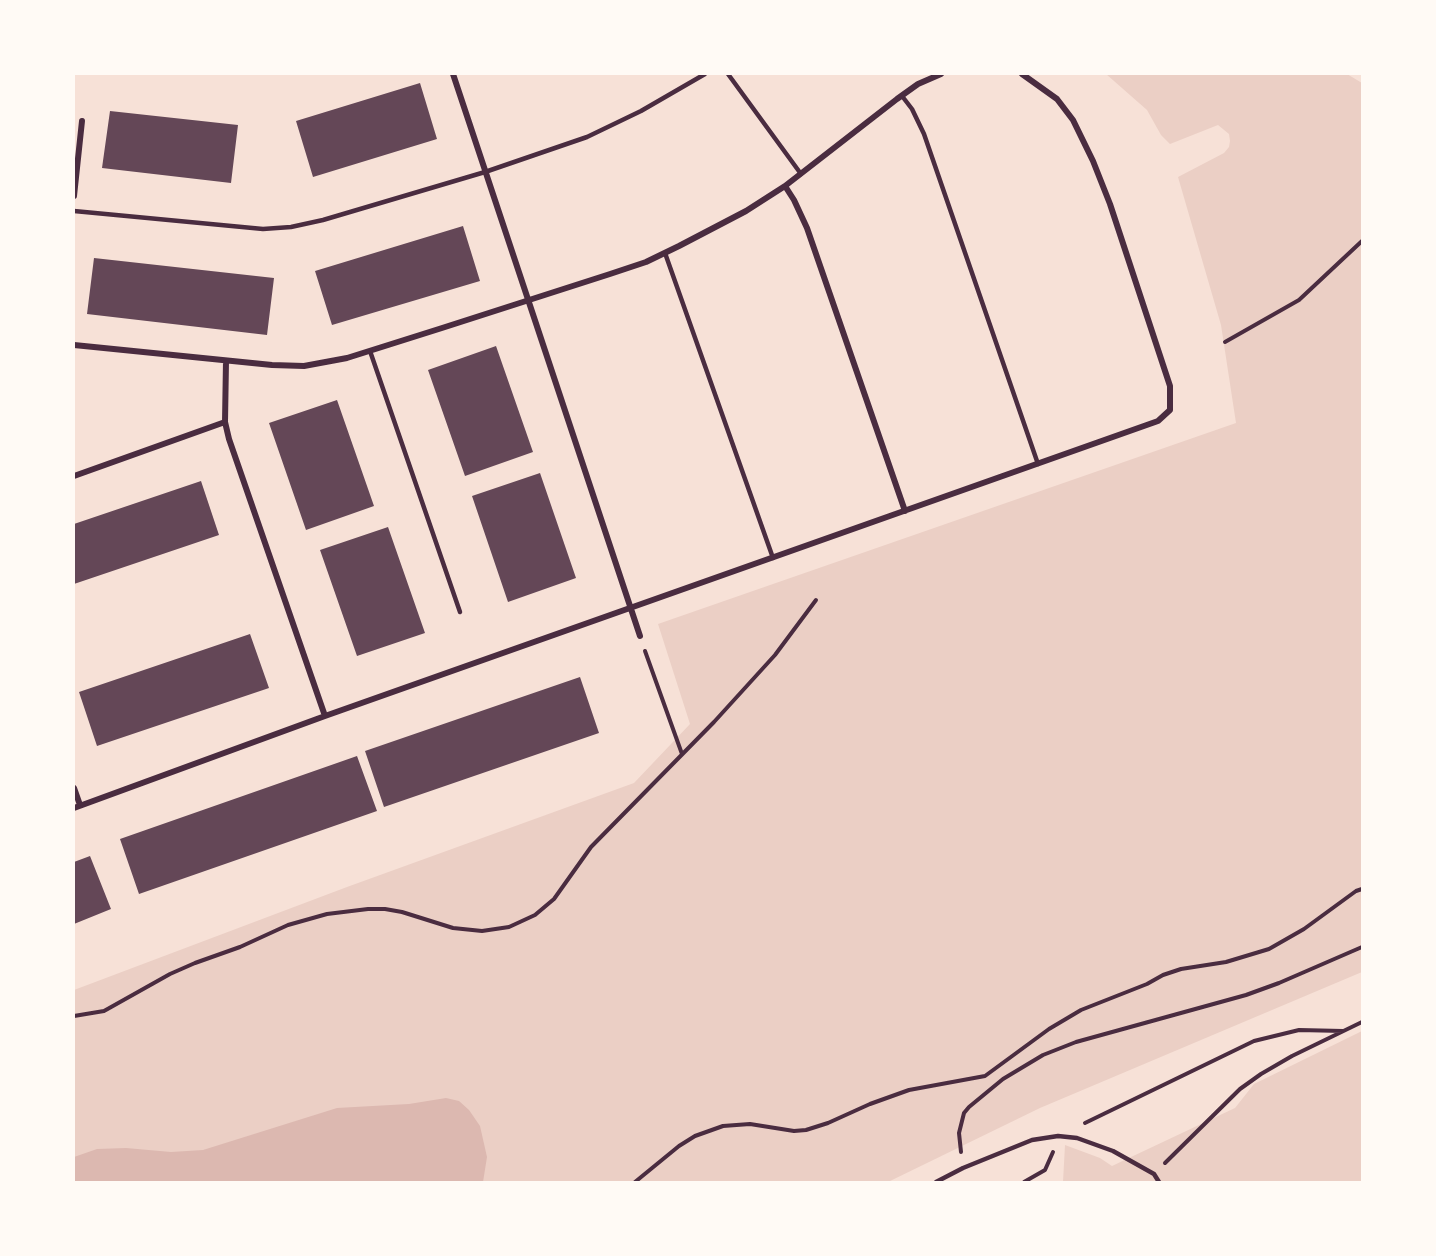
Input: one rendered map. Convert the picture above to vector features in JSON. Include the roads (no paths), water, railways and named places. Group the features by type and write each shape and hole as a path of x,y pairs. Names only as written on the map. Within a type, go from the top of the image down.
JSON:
{"street":[{"path":"453,74 640,636"},
{"path":"74,345 304,366 370,351 528,302 637,265 746,211 785,186 918,84 941,74"},
{"path":"74,788 77,807 325,716 1158,421 1170,410 1170,386 1110,204 1085,141 1073,120 1057,99 1022,74"},
{"path":"74,196 82,121"},
{"path":"785,186 807,228 905,511"},
{"path":"226,360 225,422 229,438 325,716"},
{"path":"74,476 225,422"}],"lane":[{"path":"74,211 235,228 291,227 358,211 560,147 613,125 673,94 705,74"},
{"path":"728,74 801,174"},
{"path":"902,96 912,109 924,134 1038,464"},
{"path":"665,253 773,558"},
{"path":"370,351 460,612"},
{"path":"936,1182 963,1168 1032,1140 1058,1136 1077,1138 1113,1151 1154,1174 1159,1182"}]}
